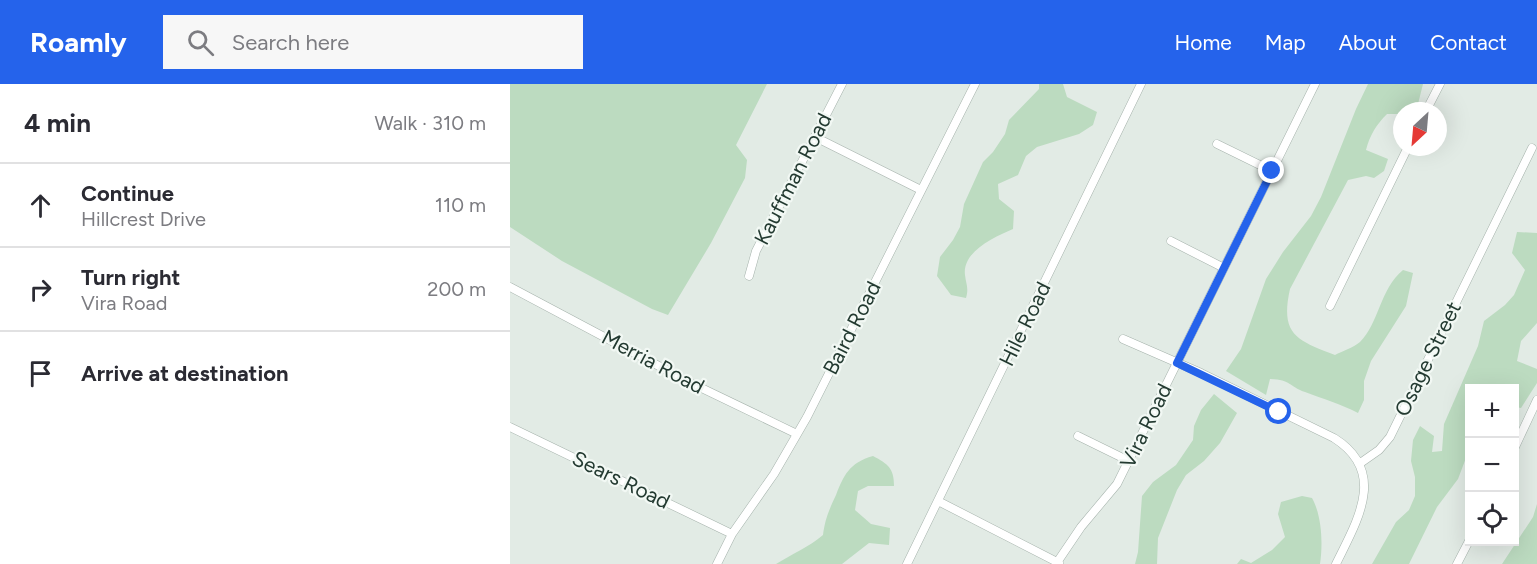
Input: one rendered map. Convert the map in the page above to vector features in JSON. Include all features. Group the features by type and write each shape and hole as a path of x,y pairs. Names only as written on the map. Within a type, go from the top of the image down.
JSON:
{"street":[{"name":"Kauffman Road","path":"749,276 756,251 842,84"},
{"name":"Baird Road","path":"717,564 732,534 774,474 807,417 975,84"},
{"name":"Hile Road","path":"907,564 1141,84"},
{"name":"Vira Road","path":"1058,563 1081,527 1111,493 1129,461 1315,84"},
{"path":"1431,102 1440,84"},
{"path":"815,137 921,190"},
{"path":"1217,144 1272,171"},
{"name":"Osage Street","path":"1359,464 1379,450 1390,437 1532,148"},
{"path":"1330,306 1404,156"},
{"path":"1171,241 1224,268"},
{"name":"Merria Road","path":"510,287 689,382 797,434"},
{"path":"1124,339 1334,438 1343,445 1359,464 1365,492 1362,509 1336,564"},
{"path":"1519,438 1537,400"},
{"name":"Sears Road","path":"510,427 732,534"},
{"path":"1078,436 1129,461"},
{"path":"938,501 1058,563"},
{"path":"1457,564 1466,546"}],"green space":[{"path":"510,84 767,84 736,145 747,160 745,178 711,243 668,315 652,309 562,261 510,227"},
{"path":"1039,84 1063,84 1067,97 1097,112 1093,125 1079,134 1037,147 1026,156 1018,175 998,184 999,199 1014,211 1013,229 981,246 969,259 965,266 966,298 951,295 937,276 940,257 960,227 964,204 983,162 1005,134 1009,120 1039,89"},
{"path":"1368,84 1423,84 1418,102 1393,102 1393,114 1387,114 1374,130 1366,150 1388,159 1384,171 1374,178 1366,176 1348,180 1290,289 1287,304 1287,316 1294,333 1310,345 1335,355 1360,342 1372,325 1384,296 1395,278 1403,270 1413,273 1406,306 1371,361 1364,381 1364,400 1358,413 1282,381 1270,379 1266,395 1226,371 1241,349 1266,279 1283,252 1311,216 1321,197"},
{"path":"1517,232 1537,233 1537,323 1521,341 1517,361 1537,369 1537,383 1521,408 1519,408 1519,384 1465,384 1465,461 1458,479 1437,507 1409,564 1372,564 1396,522 1409,510 1415,496 1415,477 1411,461 1413,440 1420,426 1434,436 1432,452 1442,451 1444,424 1478,346 1484,321 1514,295 1525,270 1512,253"},
{"path":"1214,394 1237,413 1220,443 1204,461 1186,475 1177,490 1158,538 1157,564 1135,564 1142,496 1153,482 1176,465 1193,440 1194,426 1201,410"},
{"path":"873,456 889,467 893,475 894,486 868,486 858,491 855,510 871,524 890,528 889,545 869,543 842,564 776,564 823,535 828,515 848,471 858,462"},
{"path":"1302,496 1312,498 1318,513 1321,539 1320,564 1237,564 1241,559 1251,563 1272,550 1285,537 1278,514 1281,502"},
{"path":"1537,504 1537,564 1502,564 1514,546 1519,546 1519,538 1533,517"}],"route":[{"path":"1272,171 1177,363 1279,412"}]}
